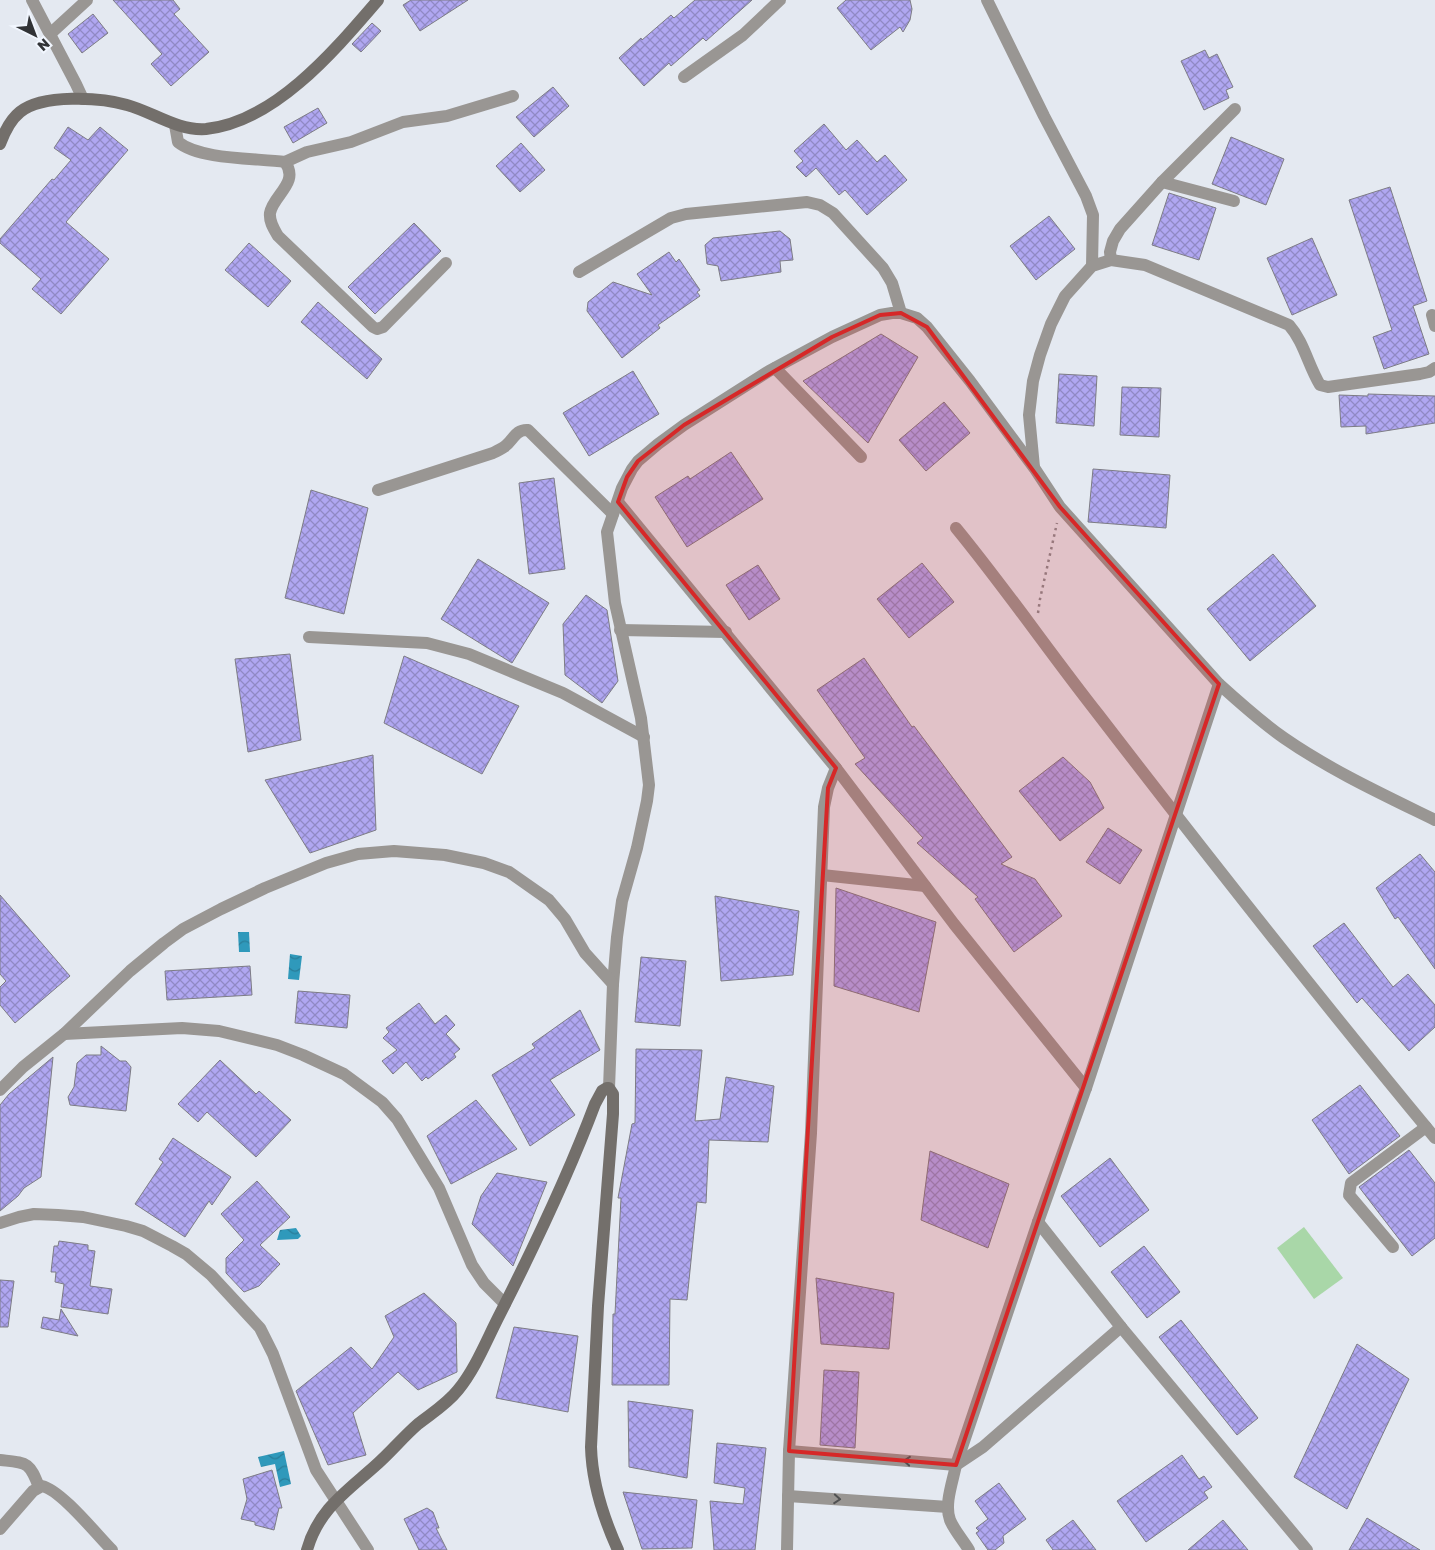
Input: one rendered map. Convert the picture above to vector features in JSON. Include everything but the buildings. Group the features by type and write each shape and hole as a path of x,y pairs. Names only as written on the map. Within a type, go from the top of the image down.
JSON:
{"street":[{"path":"32,0 82,99"},
{"path":"50,34 87,0"},
{"path":"0,144 10,123 20,112 30,107 53,101 82,99 128,105 175,124 205,129 255,114 287,92 319,63 378,0"},
{"path":"684,77 743,36 780,0"},
{"path":"987,0 1094,214 1092,266"},
{"path":"175,124 178,142 182,146 201,152 250,160 285,162 307,152 351,142 403,122 448,116 514,96"},
{"path":"1111,260 1110,252 1113,241 1120,229 1162,182 1235,109"},
{"path":"285,162 290,169 290,176 270,212 272,227 278,236 373,327 377,329 383,327 446,263"},
{"path":"1162,182 1234,201"},
{"path":"579,272 671,218 686,214 807,202 820,205 833,214 883,268 892,283 901,313"},
{"path":"1034,469 1029,415 1033,380 1051,324 1065,296 1092,266 1111,260 1145,265 1289,324 1299,339 1320,385 1328,387 1411,375 1429,372 1435,368"},
{"path":"618,1550 598,1496 591,1447 598,1306 613,1114 613,1094 609,1088 613,984 622,901 647,801 649,774 637,696 620,630 607,532 622,488 638,461 658,444 724,399 832,337 880,315 901,313 917,318 927,327 970,381 1060,507 1219,684 1270,728 1303,750 1365,785 1435,820"},
{"path":"775,368 861,457"},
{"path":"378,490 493,453 506,446 515,434 522,430 528,430 613,514"},
{"path":"618,502 836,768 925,886 1086,1088"},
{"path":"956,528 1176,816 1435,1138"},
{"path":"620,630 726,632"},
{"path":"309,636 427,644 462,652 563,693 644,737"},
{"path":"969,1550 950,1521 948,1507 956,1465 1038,1222 1086,1088 1219,684"},
{"path":"787,1550 789,1451 811,1133 824,808 828,788 836,768"},
{"path":"0,1090 23,1067 64,1034 130,971 183,930 221,909 309,869 348,856 386,851 421,852 453,856 495,866 519,877 554,905 569,926 581,948 613,984"},
{"path":"822,875 925,886"},
{"path":"64,1034 182,1028 219,1030 277,1045 344,1074 382,1102 397,1118 439,1188 472,1265 484,1283 505,1304"},
{"path":"307,1550 317,1524 336,1500 375,1466 416,1426 451,1399 459,1389 505,1304 557,1196 598,1097 605,1088 609,1088"},
{"path":"1393,1247 1349,1195 1350,1183 1426,1127"},
{"path":"0,1223 34,1214 83,1217 126,1226 158,1238 186,1254 200,1266 242,1306 260,1328 274,1354 310,1456 322,1480 368,1550"},
{"path":"1038,1222 1121,1327 1307,1550"},
{"path":"789,1451 956,1465 982,1448 1121,1327"},
{"path":"0,1460 26,1464 33,1472 39,1487"},
{"path":"0,1529 32,1491 39,1487 47,1487 58,1494 112,1550"},
{"path":"788,1496 948,1507"}],"path":[{"path":"1038,614 1060,507"}],"highlighted area":[{"path":"901,313 927,327 1060,507 1219,684 956,1465 789,1451 828,788 836,768 618,502 627,477 638,461 684,425 832,337 880,315"}],"green space":[{"path":"1304,1227 1343,1278 1314,1299 1277,1248"}],"water":[{"path":"238,932 249,932 250,952 239,952"},
{"path":"290,954 302,956 299,980 288,979"},
{"path":"296,1228 301,1236 298,1239 277,1240 280,1230"},
{"path":"284,1451 291,1484 280,1487 275,1464 261,1467 258,1457"}]}
